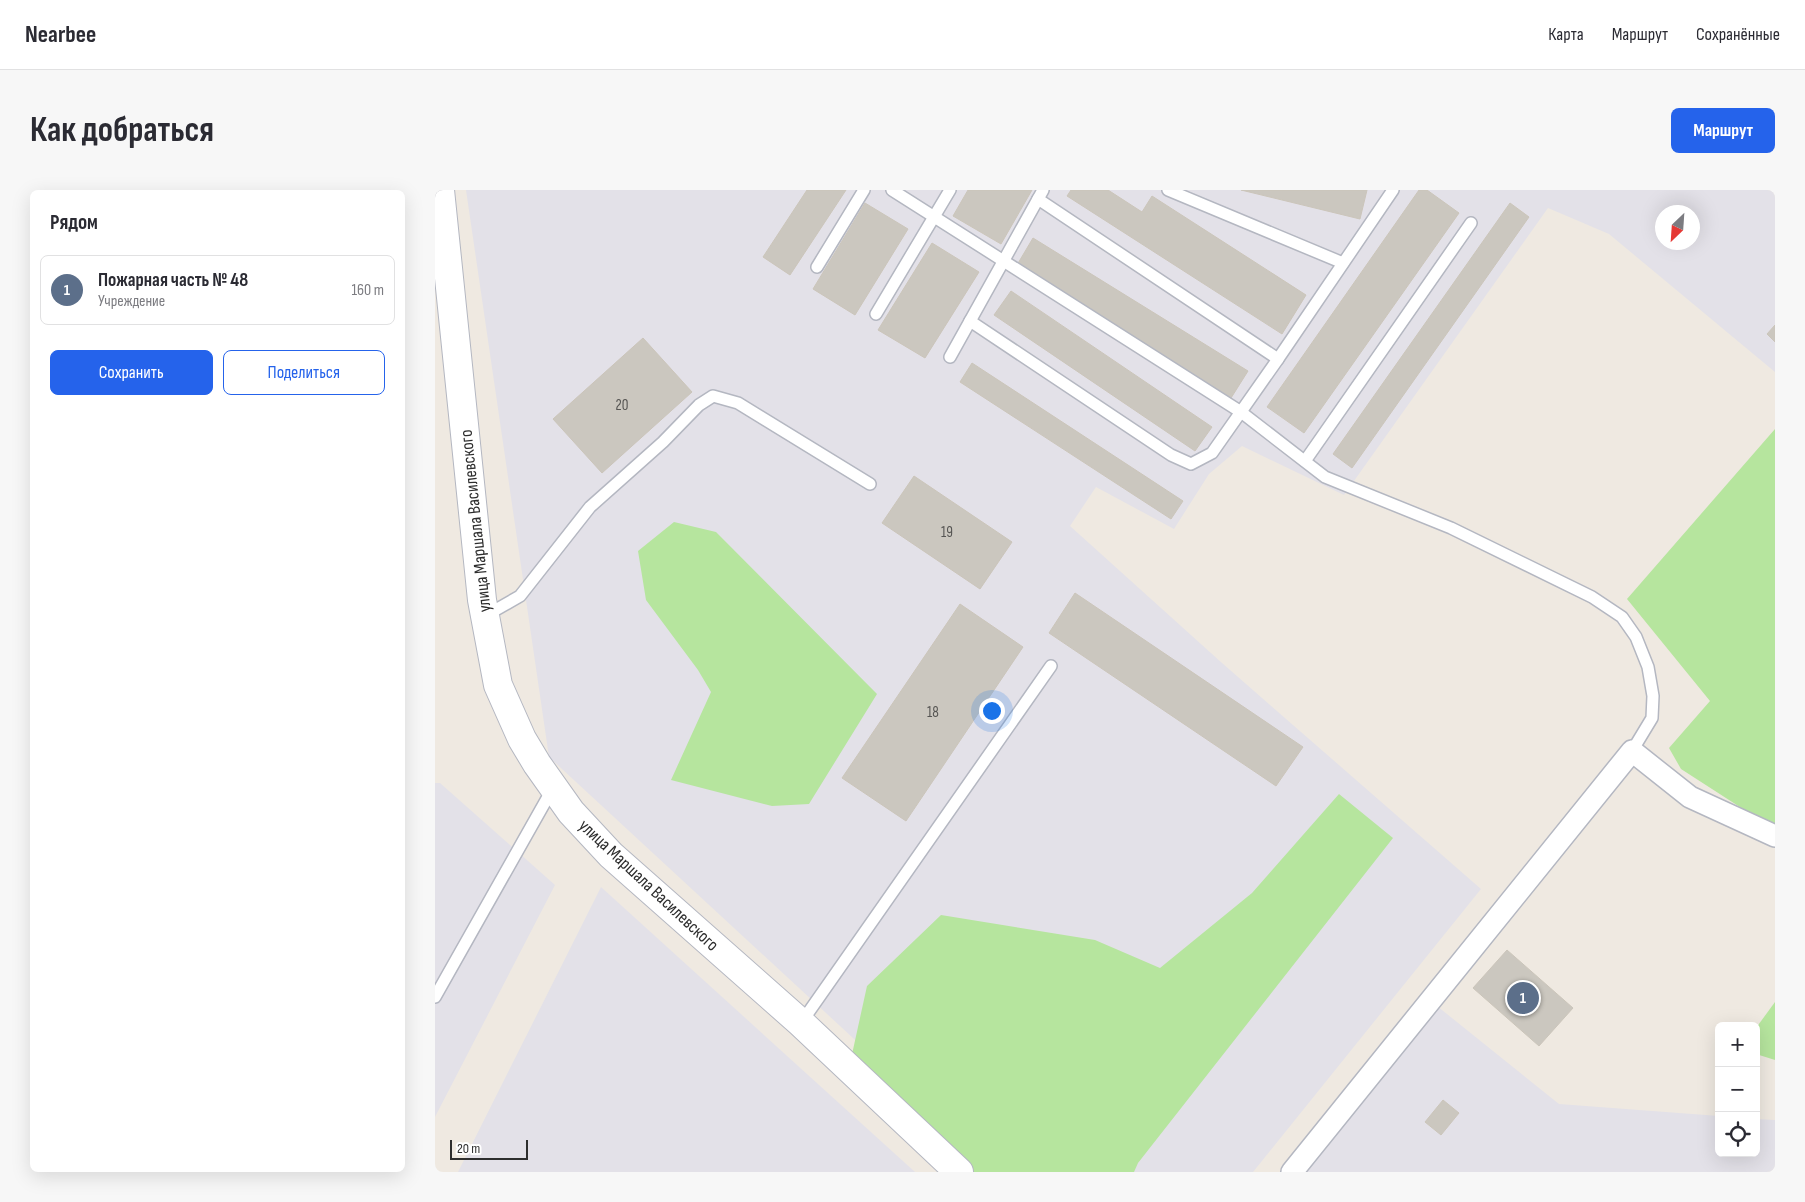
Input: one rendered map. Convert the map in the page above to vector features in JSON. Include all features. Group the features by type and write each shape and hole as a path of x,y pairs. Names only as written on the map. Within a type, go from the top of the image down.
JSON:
{"street":[{"name":"улица Маршала Василевского","path":"440,190 485,616 498,685 522,739 553,788 591,834 611,854 801,1023 959,1172"},
{"path":"1291,1172 1632,751 1690,797 1775,836"}],"lane":[{"path":"817,267 864,190"},
{"path":"892,190 1241,412 1325,476 1451,528 1583,592 1622,617 1636,637 1648,667 1653,696 1652,718 1632,751"},
{"path":"877,314 949,190"},
{"path":"1168,190 1343,263"},
{"path":"970,321 1171,455 1191,464 1213,453 1393,190"},
{"path":"950,357 1041,195 1277,359"},
{"path":"1305,461 1471,223"},
{"path":"485,616 520,596 590,507 663,442 699,405 713,396 738,403 870,484"},
{"path":"801,1023 1051,666"},
{"path":"435,997 553,788"}],"shaded area":[{"path":"466,190 1775,190 1775,372 1609,234 1548,208 1344,495 1242,446 1209,474 1174,529 1096,487 1070,526 1222,663 1481,889 1253,1172 998,1172 549,757"},
{"path":"435,783 440,783 555,885 435,1117"},
{"path":"601,887 915,1172 458,1172"},
{"path":"1437,1006 1559,1104 1715,1116 1715,1157 1760,1157 1760,1119 1775,1120 1775,1172 1303,1172"}],"green space":[{"path":"1775,429 1775,825 1743,809 1681,769 1669,748 1710,701 1627,599"},
{"path":"674,522 716,532 877,694 809,804 772,806 671,780 711,692 698,670 646,600 638,551"},
{"path":"1339,794 1393,838 1138,1163 1134,1172 967,1172 849,1068 867,986 941,915 1095,940 1160,968 1252,893"},
{"path":"1775,1002 1775,1060 1760,1055 1760,1023"}],"building":[{"path":"807,190 846,190 790,275 763,257"},
{"path":"968,190 1032,190 1001,244 953,216"},
{"path":"1071,190 1108,190 1142,212 1152,196 1306,295 1282,334 1067,196"},
{"path":"1241,190 1367,190 1360,219"},
{"path":"1419,190 1427,190 1459,213 1304,433 1267,407"},
{"path":"865,203 908,229 855,315 813,289"},
{"path":"1510,203 1529,217 1352,468 1333,454"},
{"path":"1033,238 1248,371 1231,398 1017,265"},
{"path":"932,243 979,272 925,358 878,330"},
{"path":"1011,291 1212,427 1195,451 994,315"},
{"path":"1775,325 1775,342 1767,334"},
{"path":"643,338 692,392 602,473 553,419"},
{"path":"972,363 1183,501 1171,519 960,382"},
{"path":"914,476 1012,542 980,589 882,523"},
{"path":"1075,593 1303,747 1276,786 1049,633"},
{"path":"960,604 1023,647 906,821 842,778"},
{"path":"1507,950 1573,1008 1539,1046 1473,988"},
{"path":"1443,1100 1459,1113 1441,1135 1425,1122"}],"place":[{"name":"Пожарная часть № 48","path":"1523,998"}]}
